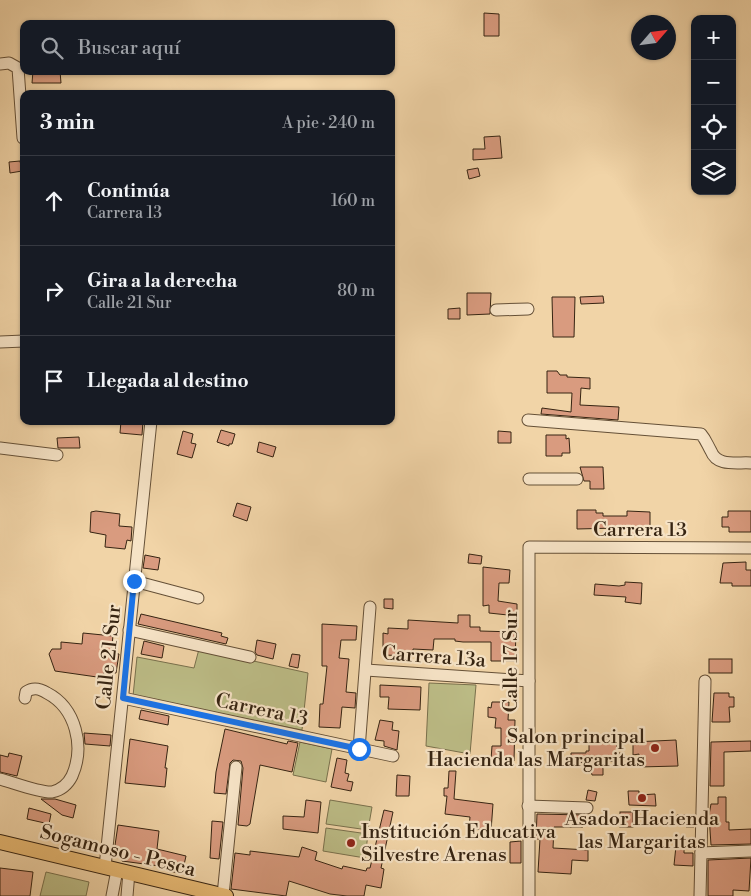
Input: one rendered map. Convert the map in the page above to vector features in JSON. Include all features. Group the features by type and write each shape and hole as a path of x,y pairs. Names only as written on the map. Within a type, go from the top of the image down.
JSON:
{"main road":[{"name":"Sogamoso - Pesca","path":"0,842 217,895"}],"street":[{"path":"0,64 9,63 18,68 21,90"},
{"path":"496,310 528,309"},
{"path":"0,342 20,341"},
{"path":"528,420 701,434 707,440 713,457 720,462 751,463"},
{"name":"Calle 21 Sur","path":"117,870 123,698 151,425"},
{"path":"0,448 57,455"},
{"path":"529,479 577,479"},
{"name":"Carrera 13","path":"529,547 751,548"},
{"name":"Calle 17 Sur","path":"529,547 529,896"},
{"path":"134,581 198,598"},
{"path":"359,749 370,607"},
{"path":"130,630 250,657"},
{"name":"Carrera 13a","path":"366,670 529,681"},
{"path":"700,896 704,681"},
{"path":"0,778 50,792 60,789 69,782 76,766 79,747 68,712 58,699 37,688 26,692 25,698"},
{"name":"Carrera 13","path":"123,698 393,756"},
{"path":"217,895 236,767"},
{"path":"528,806 587,808"},
{"path":"701,853 751,851"},
{"path":"112,896 117,870"},
{"path":"117,870 127,896"}],"green space":[{"path":"199,649 308,673 302,730 133,696 137,657 194,668"},
{"path":"429,683 476,685 470,754 426,746"},
{"path":"300,742 332,749 326,782 293,775"},
{"path":"330,800 372,807 368,830 326,824"},
{"path":"326,828 368,834 365,858 323,851"},
{"path":"46,872 89,882 86,896 40,896"}],"building":[{"path":"484,13 499,14 499,36 484,36"},
{"path":"33,75 60,75 61,83 32,83"},
{"path":"500,136 502,158 473,160 473,149 485,149 484,137"},
{"path":"20,161 20,171 10,173 9,162"},
{"path":"478,168 480,176 469,179 467,170"},
{"path":"467,293 491,293 490,314 467,315"},
{"path":"603,296 604,303 581,304 580,297"},
{"path":"552,297 575,297 574,337 553,337"},
{"path":"460,308 460,319 448,319 448,309"},
{"path":"547,371 557,371 560,375 567,375 567,377 590,378 590,389 581,388 580,405 619,407 618,420 541,414 542,408 571,412 572,393 547,393"},
{"path":"121,425 143,425 142,435 120,433"},
{"path":"221,430 235,434 232,444 229,444 229,446 217,442"},
{"path":"183,431 193,434 191,443 196,444 192,458 177,454"},
{"path":"498,431 511,432 511,443 498,443"},
{"path":"546,435 566,435 566,439 569,438 570,453 562,453 562,456 546,456"},
{"path":"79,437 80,448 58,448 57,438"},
{"path":"259,442 276,447 273,457 257,452"},
{"path":"580,467 603,467 604,489 590,489 590,481 584,481"},
{"path":"237,503 251,507 247,521 233,516"},
{"path":"577,510 596,510 596,513 603,513 603,516 627,516 627,511 650,512 650,530 641,530 641,535 627,535 627,530 617,528 577,529"},
{"path":"728,511 751,511 751,532 729,532 729,527 722,527 722,517 728,517"},
{"path":"91,512 120,514 119,526 132,527 131,541 127,540 125,549 105,547 106,535 90,532"},
{"path":"469,554 482,556 481,564 468,563"},
{"path":"145,555 160,558 158,570 143,568"},
{"path":"746,562 746,570 751,570 751,586 732,586 732,583 720,583 723,563"},
{"path":"483,567 510,570 509,583 499,583 498,601 517,604 517,616 489,613 489,605 483,606"},
{"path":"625,582 642,583 641,604 625,602 626,597 594,595 595,584 619,586 625,585"},
{"path":"384,599 393,599 393,609 384,608"},
{"path":"141,614 222,633 221,636 228,638 226,644 138,624"},
{"path":"458,615 470,615 470,627 480,627 480,631 516,632 515,661 491,661 491,642 463,642 455,641 455,639 434,639 433,650 413,649 413,656 383,655 383,633 388,634 388,628 408,629 408,620 458,623"},
{"path":"322,624 357,626 356,640 341,640 339,658 349,659 346,692 356,693 355,708 342,707 340,728 319,727 320,704 323,704 327,666 322,666"},
{"path":"83,633 113,636 111,653 119,654 116,673 104,672 104,678 55,671 49,654 52,649 61,649 61,642 82,644"},
{"path":"257,640 276,644 273,659 257,655 255,652"},
{"path":"144,641 164,646 162,658 141,654"},
{"path":"292,654 300,655 298,668 289,666"},
{"path":"709,659 732,659 732,673 709,673"},
{"path":"380,685 421,687 420,710 388,709 389,697 380,697"},
{"path":"714,693 729,693 729,697 734,697 734,707 729,707 730,722 712,722"},
{"path":"492,702 509,702 508,720 515,720 514,761 491,760 492,746 501,746 501,728 495,728 496,718 488,717 488,707 491,708"},
{"path":"141,710 169,716 168,725 139,719"},
{"path":"380,720 393,722 392,730 399,731 397,750 384,746 384,741 375,740"},
{"path":"225,729 287,744 288,741 298,743 292,772 260,765 250,824 247,826 238,825 243,768 241,761 233,760 230,763 226,794 214,793 216,772"},
{"path":"84,733 111,735 110,746 85,744"},
{"path":"589,737 617,737 617,753 621,753 622,762 603,761 603,775 592,775 589,763 571,762 571,753 586,753 586,751 589,751"},
{"path":"130,739 168,746 165,787 125,783"},
{"name":"Salon principal Hacienda las Margaritas","path":"676,740 678,766 639,767 639,754 633,755 633,742"},
{"path":"751,741 751,751 724,752 724,786 710,786 711,742"},
{"path":"9,753 22,756 17,776 0,772 0,755 8,757"},
{"path":"337,758 347,760 345,773 349,774 347,781 353,782 351,791 331,787"},
{"path":"449,771 456,771 454,799 493,804 491,831 469,828 470,817 445,814 447,796 444,796 444,788 448,788"},
{"path":"397,775 410,776 409,796 396,796"},
{"path":"588,790 597,792 595,801 586,800"},
{"name":"Asador Hacienda las Margaritas","path":"628,791 639,791 639,795 655,794 656,806 629,805"},
{"path":"718,797 726,797 726,822 729,822 729,830 751,829 751,844 711,845 709,815 711,804 718,804"},
{"path":"41,799 55,799 76,805 73,818 62,815"},
{"path":"306,800 321,802 318,833 283,829 283,816 304,817"},
{"path":"29,808 51,814 49,824 27,819"},
{"path":"384,810 393,812 381,868 384,869 381,888 366,885 364,896 330,894 289,881 286,896 231,889 235,853 250,855 250,851 299,857 302,847 317,852 315,860 342,869 343,866 366,871 367,868 370,868"},
{"path":"620,812 633,812 633,827 620,827"},
{"path":"537,814 584,815 583,827 554,827 553,848 588,850 588,861 572,860 571,874 538,872 540,839 536,839"},
{"path":"677,815 694,815 694,827 686,827 686,824 677,824"},
{"path":"212,821 223,822 219,859 210,858"},
{"path":"118,825 159,831 157,849 186,856 182,874 166,870 167,867 122,861 123,853 114,852"},
{"path":"65,836 76,838 74,847 63,844"},
{"path":"521,841 521,863 510,863 510,842"},
{"path":"676,846 684,847 684,853 693,853 693,866 674,865"},
{"path":"751,858 749,891 733,890 733,896 708,896 708,860"},
{"path":"0,868 33,872 30,896 0,896"}],"place":[{"name":"Salon principal Hacienda las Margaritas","path":"655,748"},
{"name":"Asador Hacienda las Margaritas","path":"642,798"},
{"name":"Institución Educativa Silvestre Arenas","path":"351,843"}],"route":[{"path":"134,581 123,698 359,749"}]}
